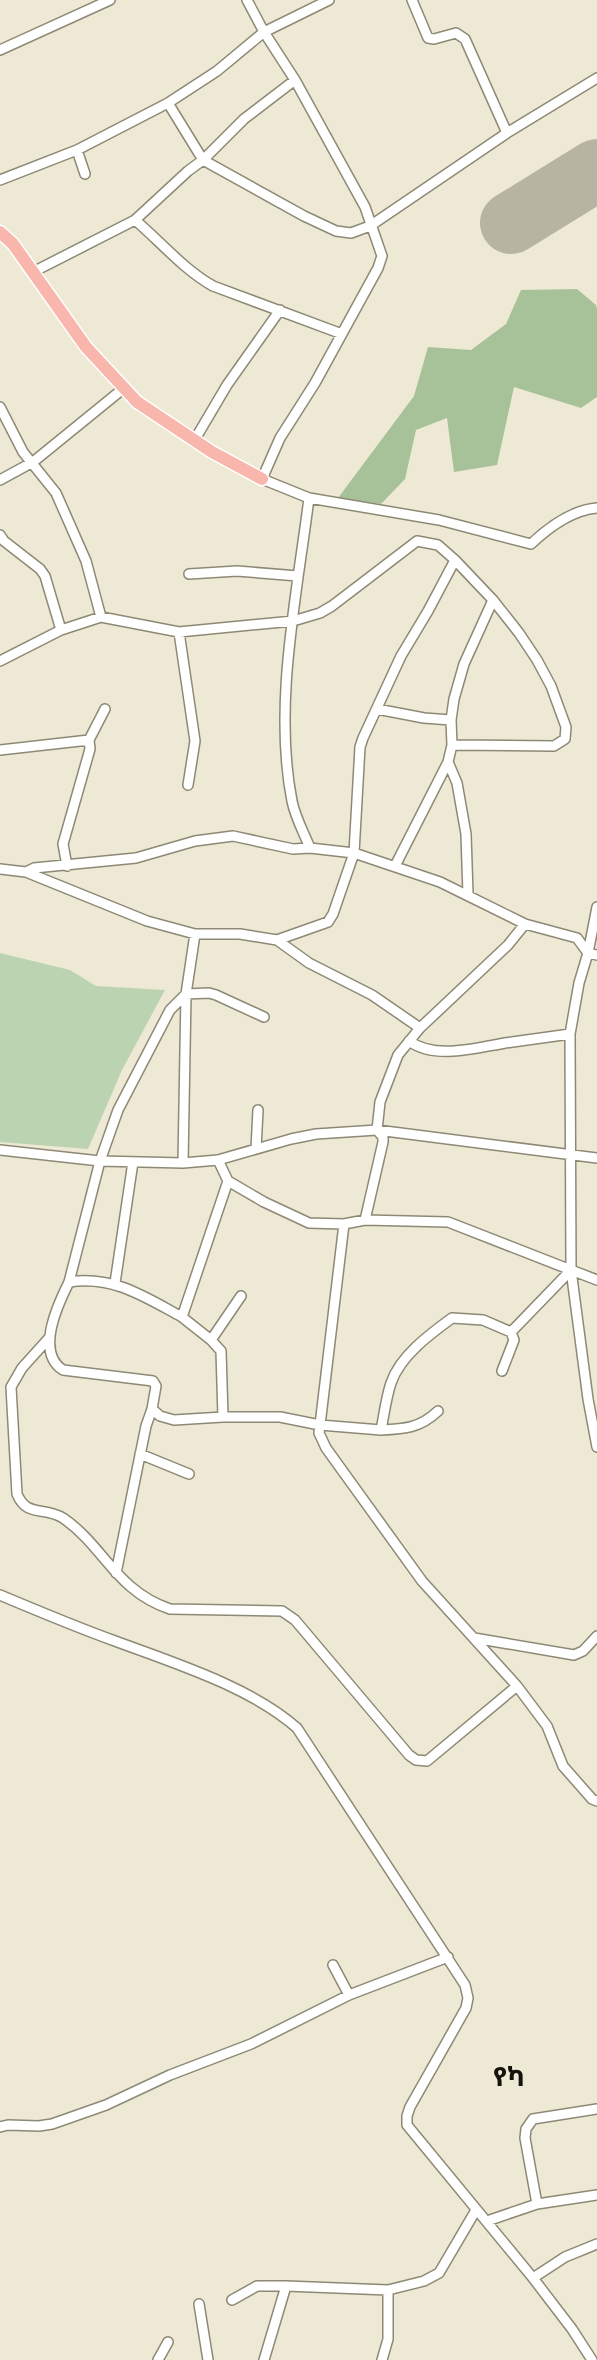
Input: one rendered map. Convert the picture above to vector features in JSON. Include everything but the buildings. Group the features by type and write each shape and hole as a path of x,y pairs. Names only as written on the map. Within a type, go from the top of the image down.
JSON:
{"main road":[{"path":"0,232 13,244 86,347 137,402 194,441 262,479"}],"street":[{"path":"0,50 110,0"},
{"path":"247,0 264,32 295,80 365,207 382,256 378,268 315,383 280,438 262,479 309,498 439,520 531,544 543,532 578,511 597,508"},
{"path":"0,180 77,150 168,103 217,71 264,32 329,0"},
{"path":"412,0 428,38 434,39 456,33 465,39 507,133"},
{"path":"168,103 203,160 304,216 336,231 351,233 370,226 507,133 597,78"},
{"path":"33,272 135,220 203,160 244,119 295,80"},
{"path":"77,150 85,174"},
{"path":"135,220 202,280 342,334"},
{"path":"194,441 222,393 280,309"},
{"path":"0,480 33,462 124,388"},
{"path":"0,408 16,442 56,493 86,561 100,617"},
{"path":"309,498 293,621 285,713 285,742 292,803 310,848"},
{"path":"0,535 4,541 40,569 45,576 61,630"},
{"path":"0,661 61,630 100,617 179,632 293,621 320,613 332,606 417,541 438,545 494,600 537,660 551,686 567,727 565,739 554,746 452,746"},
{"path":"277,940 328,922 333,914 354,853 360,747 401,656 455,560"},
{"path":"189,574 237,571 298,576"},
{"path":"395,866 448,762 452,746 454,699 464,664 494,600"},
{"path":"179,632 195,741 188,785"},
{"path":"67,866 63,844 90,749 89,740 105,709"},
{"path":"377,709 424,718 452,720"},
{"path":"0,750 89,740"},
{"path":"448,762 457,783 466,834 468,894"},
{"path":"26,872 34,868 136,858 217,837 233,836 293,849 310,848 354,853 468,894 525,924 577,939 593,954"},
{"path":"0,869 26,872 147,921 195,934 240,934 277,940 309,963 372,994 420,1028"},
{"path":"597,907 593,954 579,983 570,1034 572,1270 597,1447"},
{"path":"365,1220 384,1142 377,1130 380,1102 398,1055 420,1028 508,945 525,924"},
{"path":"183,1163 186,994 195,934"},
{"path":"116,1573 156,1386 153,1381 63,1370 54,1361 49,1338 57,1307 69,1282 100,1161 118,1110 170,1010 186,994 209,993 264,1017"},
{"path":"409,1041 424,1049 470,1049 570,1034"},
{"path":"256,1149 258,1110"},
{"path":"0,1150 100,1161 183,1163 218,1160 316,1134 377,1130 597,1158"},
{"path":"218,1160 228,1181 264,1202 309,1223 344,1224 365,1220 448,1222 597,1280"},
{"path":"115,1283 133,1162"},
{"path":"182,1317 228,1181"},
{"path":"344,1224 319,1434 326,1448 408,1563 438,1601 517,1686 547,1726 563,1766 592,1799 597,1801"},
{"path":"511,1332 572,1270"},
{"path":"69,1282 93,1280 115,1283 182,1317 212,1340 221,1352 222,1359 222,1417"},
{"path":"212,1340 241,1296"},
{"path":"381,1430 390,1384 400,1365 421,1343 452,1318 483,1320 511,1332 514,1341 502,1371"},
{"path":"49,1338 22,1368 11,1387 17,1494 22,1504 28,1509 61,1516 82,1534 137,1594 152,1603 170,1609 282,1611 295,1620 409,1755 416,1760 427,1761 517,1686"},
{"path":"152,1408 160,1416 174,1420 279,1417 321,1425 381,1430 416,1427 429,1420 438,1411"},
{"path":"140,1454 189,1474"},
{"path":"0,1595 182,1666 262,1703 297,1728 465,1985 468,1998 466,2008 410,2107 407,2115 408,2125 533,2278 572,2329 592,2360"},
{"path":"474,1638 574,1655 583,1651 597,1636"},
{"path":"0,2127 46,2125 106,2104 171,2075 251,2044 349,1995 447,1957"},
{"path":"333,1965 349,1995"},
{"path":"537,2204 525,2138 528,2125 533,2119 597,2109"},
{"path":"488,2221 537,2204 597,2195"},
{"path":"232,2300 257,2286 388,2290 424,2281 439,2273 476,2210"},
{"path":"533,2278 565,2258 597,2244"},
{"path":"264,2360 286,2286"},
{"path":"382,2360 388,2339 388,2290"},
{"path":"199,2304 208,2360"},
{"path":"158,2360 168,2342"}],"green space":[{"path":"577,289 596,305 597,309 597,397 581,408 514,387 497,465 454,472 447,418 416,430 405,479 381,504 338,498 414,396 428,347 471,350 506,324 521,290"},
{"path":"0,953 70,970 96,986 165,990 122,1070 88,1149 0,1142"}],"runway":[{"path":"511,223 597,170"}],"district":[{"name":"የካ","path":"509,2075"}]}
